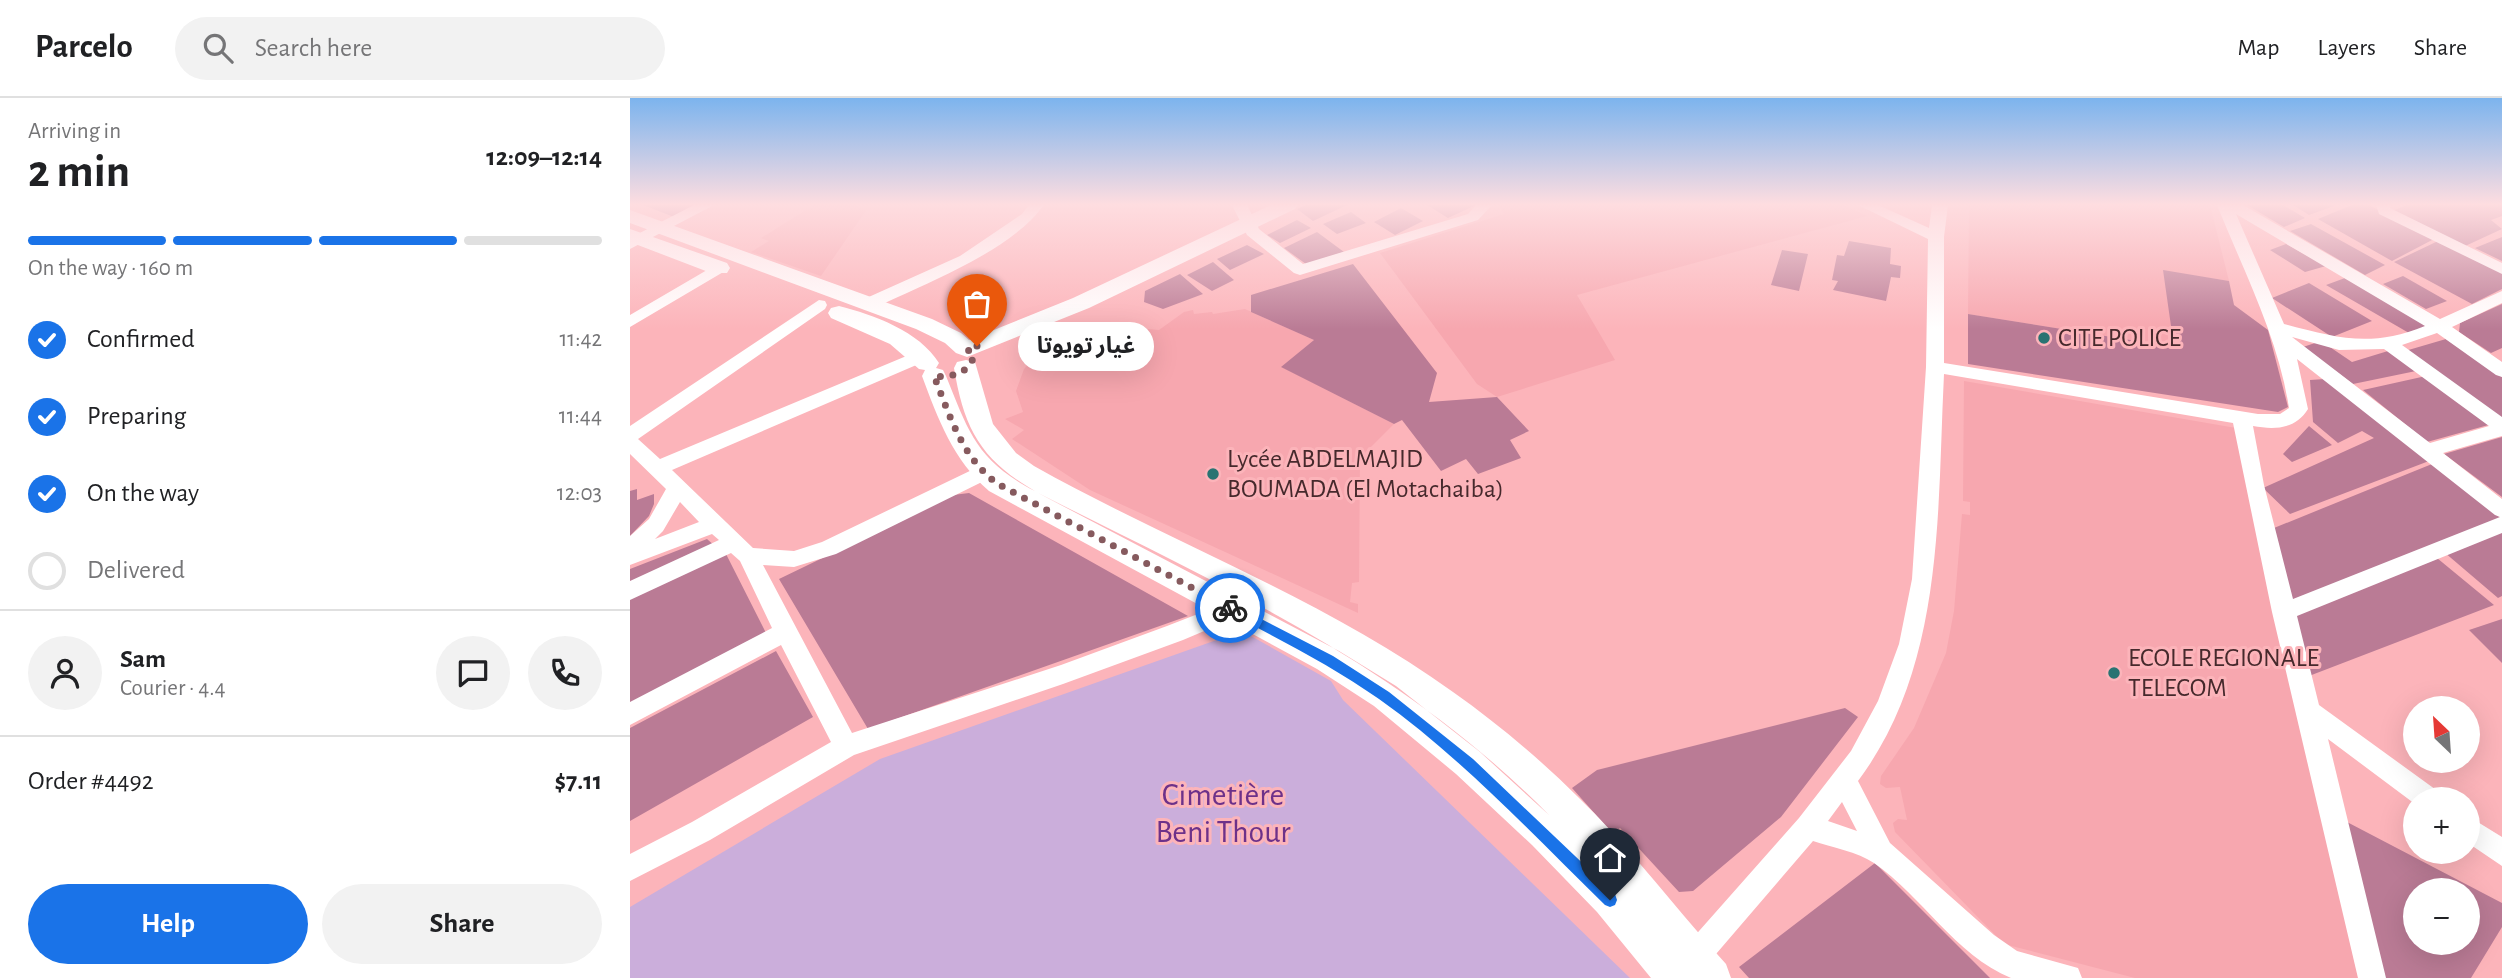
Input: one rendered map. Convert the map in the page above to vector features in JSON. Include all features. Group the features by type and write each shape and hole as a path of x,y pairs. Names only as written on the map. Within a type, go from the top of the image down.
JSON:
{"main road":[{"path":"654,246 880,329 928,365 957,433 983,473 998,484 1245,600"},
{"path":"717,246 924,324 953,338 969,355 978,421 997,453 1050,487 1245,600 1360,679 1468,763 1610,900 1694,971"},
{"path":"928,365 932,357 945,350 969,355 1023,339 1081,303 1186,246"}],"street":[{"path":"868,304 966,259 985,246"},
{"path":"1270,246 1300,270 1379,246"},
{"path":"1694,971 1860,759 1889,703 1910,644 1923,579 1935,367 1936,246"},
{"path":"1935,367 2242,418 2280,422 2290,419 2299,409 2293,374 2241,246"},
{"path":"2301,246 2440,327 2502,371"},
{"path":"2455,246 2502,269"},
{"path":"630,322 719,268"},
{"path":"2278,332 2336,344 2404,340 2440,327 2502,296"},
{"path":"630,304 648,311"},
{"path":"630,435 819,305"},
{"path":"2278,332 2502,510"},
{"path":"2386,342 2502,428"},
{"path":"658,468 928,365"},
{"path":"2242,418 2254,485 2283,612 2372,978"},
{"path":"2427,451 2502,428"},
{"path":"634,451 658,468 741,548 846,746"},
{"path":"630,591 741,548 778,560 810,555 983,473"},
{"path":"630,550 656,525 678,487"},
{"path":"630,557 715,524"},
{"path":"2283,612 2502,524"},
{"path":"630,868 846,746 1063,674 1245,600"},
{"path":"630,714 785,632"},
{"path":"2309,711 2412,787"},
{"path":"1845,781 1881,852 1984,946 2011,964 2068,978"},
{"path":"1808,827 1881,852"},
{"path":"2480,837 2502,853"}],"shaded area":[{"path":"761,246 842,246 821,276 751,252"},
{"path":"1402,246 1757,246 1577,295 1615,360 1497,397 1477,384 1380,253"},
{"path":"1969,246 2220,246 2229,281 2164,271 2174,347 1968,314"},
{"name":"Lycée ABDELMAJID BOUMADA (El Motachaiba)","path":"1245,309 1314,340 1282,367 1394,424 1360,458 1359,582 1352,583 1350,602 1358,604 1358,613 1090,490 1012,439 1024,430 1005,419 1023,412 1016,391 1024,369 1034,358 1066,339 1115,326 1159,330 1184,312 1193,310 1194,314 1213,314"},
{"name":"ECOLE REGIONALE TELECOM","path":"1964,381 2236,428 2358,978 2135,978 2004,944 1895,832 1893,823 1898,819 1907,820 1900,787 1886,788 1880,784 1881,776 1914,728 1946,653 1954,611 1962,514 1970,515 1970,502 1963,501"}],"green space":[{"name":"Cimetière Beni Thour","path":"1242,631 1331,681 1343,700 1630,978 630,978 630,907 880,759"}],"building":[{"path":"1245,246 1264,254 1230,270 1217,259"},
{"path":"1336,246 1344,252 1306,264 1284,248"},
{"path":"1847,246 1891,248 1890,264 1901,266 1900,278 1891,277 1886,301 1833,290 1838,281 1832,280 1837,255 1844,256"},
{"path":"2290,246 2326,266 2305,272 2270,250"},
{"path":"2316,246 2351,246 2385,265 2365,275"},
{"path":"2366,246 2421,246 2392,261"},
{"path":"2427,246 2448,246 2502,272 2502,289 2472,304 2394,262"},
{"path":"2502,246 2502,261 2475,248"},
{"path":"1782,250 1808,254 1799,291 1771,285"},
{"path":"1213,262 1234,280 1212,291 1187,275"},
{"path":"1353,264 1437,373 1429,402 1497,397 1529,431 1510,440 1521,458 1478,474 1466,459 1441,471 1402,420 1394,424 1281,367 1314,340 1251,312 1251,295"},
{"name":"CITE POLICE","path":"2163,270 2229,281 2234,305 2268,330 2288,407 2278,412 1968,364 1968,314 2174,347"},
{"path":"1180,274 1203,294 1163,309 1144,302 1145,291"},
{"path":"2403,276 2447,301 2426,309 2383,284"},
{"path":"2345,278 2428,326 2409,333 2326,285"},
{"path":"2309,283 2372,321 2332,337 2272,298"},
{"path":"2502,304 2502,348 2491,353 2459,332 2460,323"},
{"path":"2446,339 2502,377 2502,419 2405,351"},
{"path":"2321,341 2352,362 2388,351 2416,371 2353,384 2303,347"},
{"path":"2426,376 2492,424 2427,442 2363,390"},
{"path":"2325,379 2429,461 2290,514 2263,488 2374,438 2362,431 2338,443 2313,422 2310,380"},
{"path":"2309,426 2332,445 2292,462 2283,454"},
{"path":"2502,437 2502,497 2444,454"},
{"path":"2432,464 2502,519 2290,605 2274,528"},
{"path":"637,489 637,500 654,494 654,504 649,516 630,536 630,491"},
{"path":"969,493 1188,616 868,729 779,579 953,495"},
{"path":"2502,528 2502,596 2498,598 2444,552"},
{"path":"707,539 716,547 630,586 630,569"},
{"path":"726,554 767,635 630,707 630,599"},
{"path":"2437,558 2494,605 2309,676 2291,614"},
{"path":"2502,619 2502,663 2469,630"},
{"path":"776,651 813,717 630,821 630,728"},
{"path":"1845,708 1858,717 1781,817 1693,891 1679,892 1620,828 1613,834 1572,788 1597,770"},
{"path":"2347,822 2403,851 2403,864 2427,864 2454,878 2403,878 2403,955 2480,955 2480,892 2502,903 2502,927 2471,978 2381,978"},
{"path":"1875,863 1990,978 1749,978 1739,967"}],"way so far":[{"path":"977,346 967,349 974,355 970,365 964,370 948,376 934,376 948,414 978,469 998,484 1230,608"}],"place":[{"name":"CITE POLICE","path":"2044,338"},
{"name":"غيار تويوتا","path":"977,346"},
{"name":"Lycée ABDELMAJID BOUMADA (El Motachaiba)","path":"1213,474"},
{"name":"ECOLE REGIONALE TELECOM","path":"2114,673"}],"route":[{"path":"1230,608 1328,660 1385,696 1468,763 1544,833 1610,900"}]}
